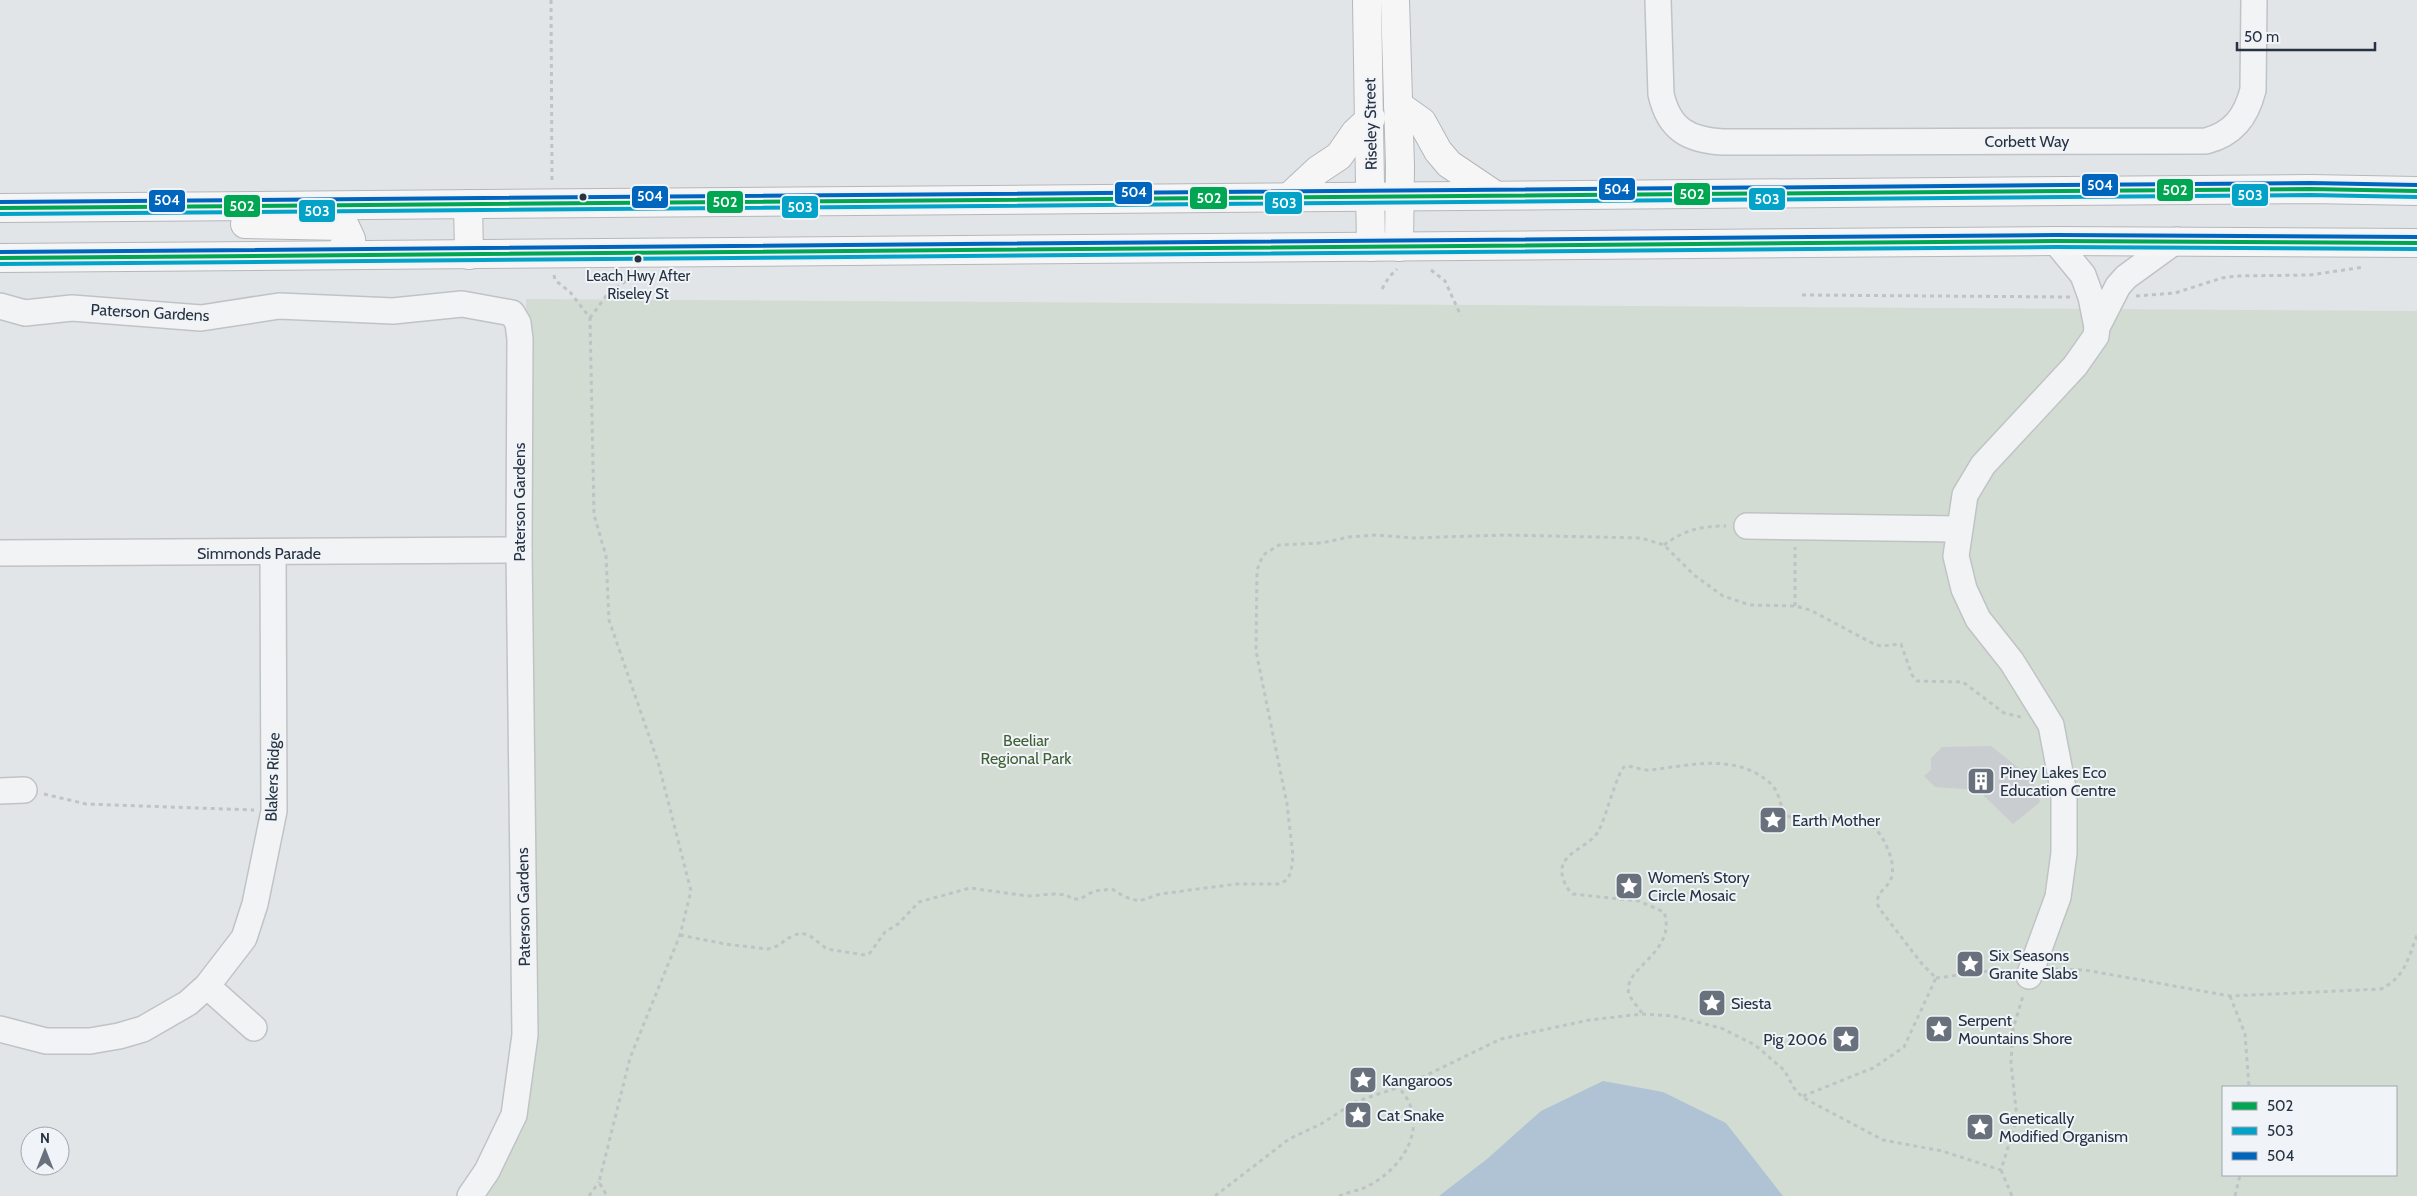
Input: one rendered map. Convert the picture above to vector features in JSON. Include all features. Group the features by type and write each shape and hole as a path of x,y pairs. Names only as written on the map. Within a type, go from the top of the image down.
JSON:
{"highway":[{"name":"Riseley Street","path":"1368,0 1371,247"},
{"name":"Riseley Street","path":"1395,0 1401,257"},
{"path":"1398,104 1422,122 1438,151 1449,164 1495,195"},
{"path":"1288,198 1318,170 1338,156 1355,133 1370,118"},
{"path":"0,208 2310,189 2417,191"},
{"path":"468,204 469,255"},
{"path":"130,207 166,223 345,226 351,239 338,254"},
{"path":"0,258 1371,247 1401,257 2055,241 2177,240 2417,243"}],"street":[{"name":"Corbett Way","path":"1658,0 1664,105 1676,126 1686,134 1698,139 1723,142 2206,141 2220,137 2232,129 2243,117 2250,103 2253,90 2254,0"},
{"path":"2029,976 2058,897 2064,853 2064,793 2051,725 2012,662 1978,619 1964,589 1956,556 1965,494 1982,465 2074,366 2096,336 2101,297 2177,240"},
{"path":"2055,241 2101,297"},
{"name":"Paterson Gardens","path":"0,306 25,313 72,308 201,318 280,306 393,311 462,304 512,313 518,323 520,339 519,550 525,1035 514,1114 487,1171 470,1196"},
{"path":"1747,526 1959,529"},
{"name":"Simmonds Parade","path":"0,553 273,553 519,550"},
{"name":"Blakers Ridge","path":"0,1029 46,1041 90,1041 119,1036 143,1029 188,1003 208,986 244,938 255,904 274,811 273,553"},
{"path":"208,986 254,1028"}],"path":[{"path":"551,0 552,187"},
{"path":"1382,290 1401,257"},
{"path":"1802,295 2101,297 2175,293 2222,278 2236,276 2310,274 2368,266"},
{"path":"1424,267 1445,281 1462,316"},
{"path":"590,318 606,296 630,278"},
{"path":"555,280 570,292 590,318 594,515 606,556 609,620 658,762 691,892 680,934 630,1058 599,1182 589,1196"},
{"path":"1664,545 1680,534 1697,528 1747,526"},
{"path":"1795,526 1795,606"},
{"path":"680,934 725,944 768,948 780,945 786,939 800,933 809,934 827,950 865,955 870,953 885,932 898,924 919,902 970,888 1028,896 1067,895 1072,898 1080,898 1094,891 1112,889 1125,897 1140,901 1160,894 1236,884 1279,884 1287,880 1291,872 1292,856 1285,786 1256,651 1257,570 1263,555 1270,549 1287,544 1322,543 1350,537 1376,535 1413,538 1505,535 1611,535 1641,538 1664,545 1694,575 1723,596 1750,605 1795,606 1810,610 1874,644 1882,646 1902,644 1912,675 1917,681 1963,682 2004,713 2051,725"},
{"path":"1642,1014 1632,999 1628,987 1634,974 1652,957 1662,940 1667,925 1664,912 1639,901 1574,894 1569,891 1562,876 1562,866 1565,858 1590,841 1599,831 1613,795 1619,772 1625,766 1646,770 1690,764 1728,764 1750,771 1772,784 1784,812 1793,820 1801,822 1855,818 1869,822 1881,834 1891,856 1892,866 1892,875 1888,884 1877,895 1876,902 1922,964 1936,978"},
{"path":"12,790 86,804 274,811"},
{"path":"1936,978 1996,970 2029,976 2048,969 2085,970 2230,996 2381,989 2393,983 2401,975 2417,935"},
{"path":"2012,1195 2001,1170 2017,1118 2011,1063 2014,1029 2029,976"},
{"path":"1802,1096 1873,1068 1904,1047 1936,978"},
{"path":"2230,996 2244,1034 2249,1086"},
{"path":"1215,1196 1289,1139 1321,1124 1355,1102 1398,1087 1501,1040 1589,1020 1642,1014 1673,1016 1721,1028 1755,1045 1784,1070 1794,1088 1802,1096 1883,1140 1942,1150 2001,1170"},
{"path":"1338,1196 1368,1187 1386,1174 1412,1141 1411,1105 1398,1087"},
{"path":"2235,1196 2240,1176"},
{"path":"599,1182 607,1196"}],"green space":[{"name":"Beeliar Regional Park","path":"526,299 2417,311 2417,1196 484,1196 523,1117"}],"water":[{"path":"1603,1081 1663,1092 1726,1123 1783,1196 1439,1196 1487,1159 1541,1111"}],"building":[{"name":"Piney Lakes Eco Education Centre","path":"1991,746 2020,769 2028,767 2040,802 2013,824 1978,790 1935,787 1924,776 1931,770 1931,758 1942,747"}],"transit line":[{"name":"504","path":"0,202 2310,183 2417,185"},
{"name":"502","path":"0,208 2310,189 2417,191"},
{"name":"503","path":"0,214 2310,195 2417,197"},
{"name":"504","path":"0,252 2055,235 2417,237"},
{"name":"502","path":"0,258 2055,241 2417,243"},
{"name":"503","path":"0,264 2055,247 2417,249"}],"place":[{"name":"Leach Hwy After Riseley St","path":"638,259"},
{"name":"Piney Lakes Eco Education Centre","path":"1981,781"},
{"name":"Earth Mother","path":"1773,820"},
{"name":"Women’s Story Circle Mosaic","path":"1629,886"},
{"name":"Six Seasons Granite Slabs","path":"1970,964"},
{"name":"Siesta","path":"1712,1003"},
{"name":"Serpent Mountains Shore","path":"1939,1029"},
{"name":"Pig 2006","path":"1846,1039"},
{"name":"Kangaroos","path":"1363,1080"},
{"name":"Cat Snake","path":"1358,1115"},
{"name":"Genetically Modified Organism","path":"1980,1127"}]}
